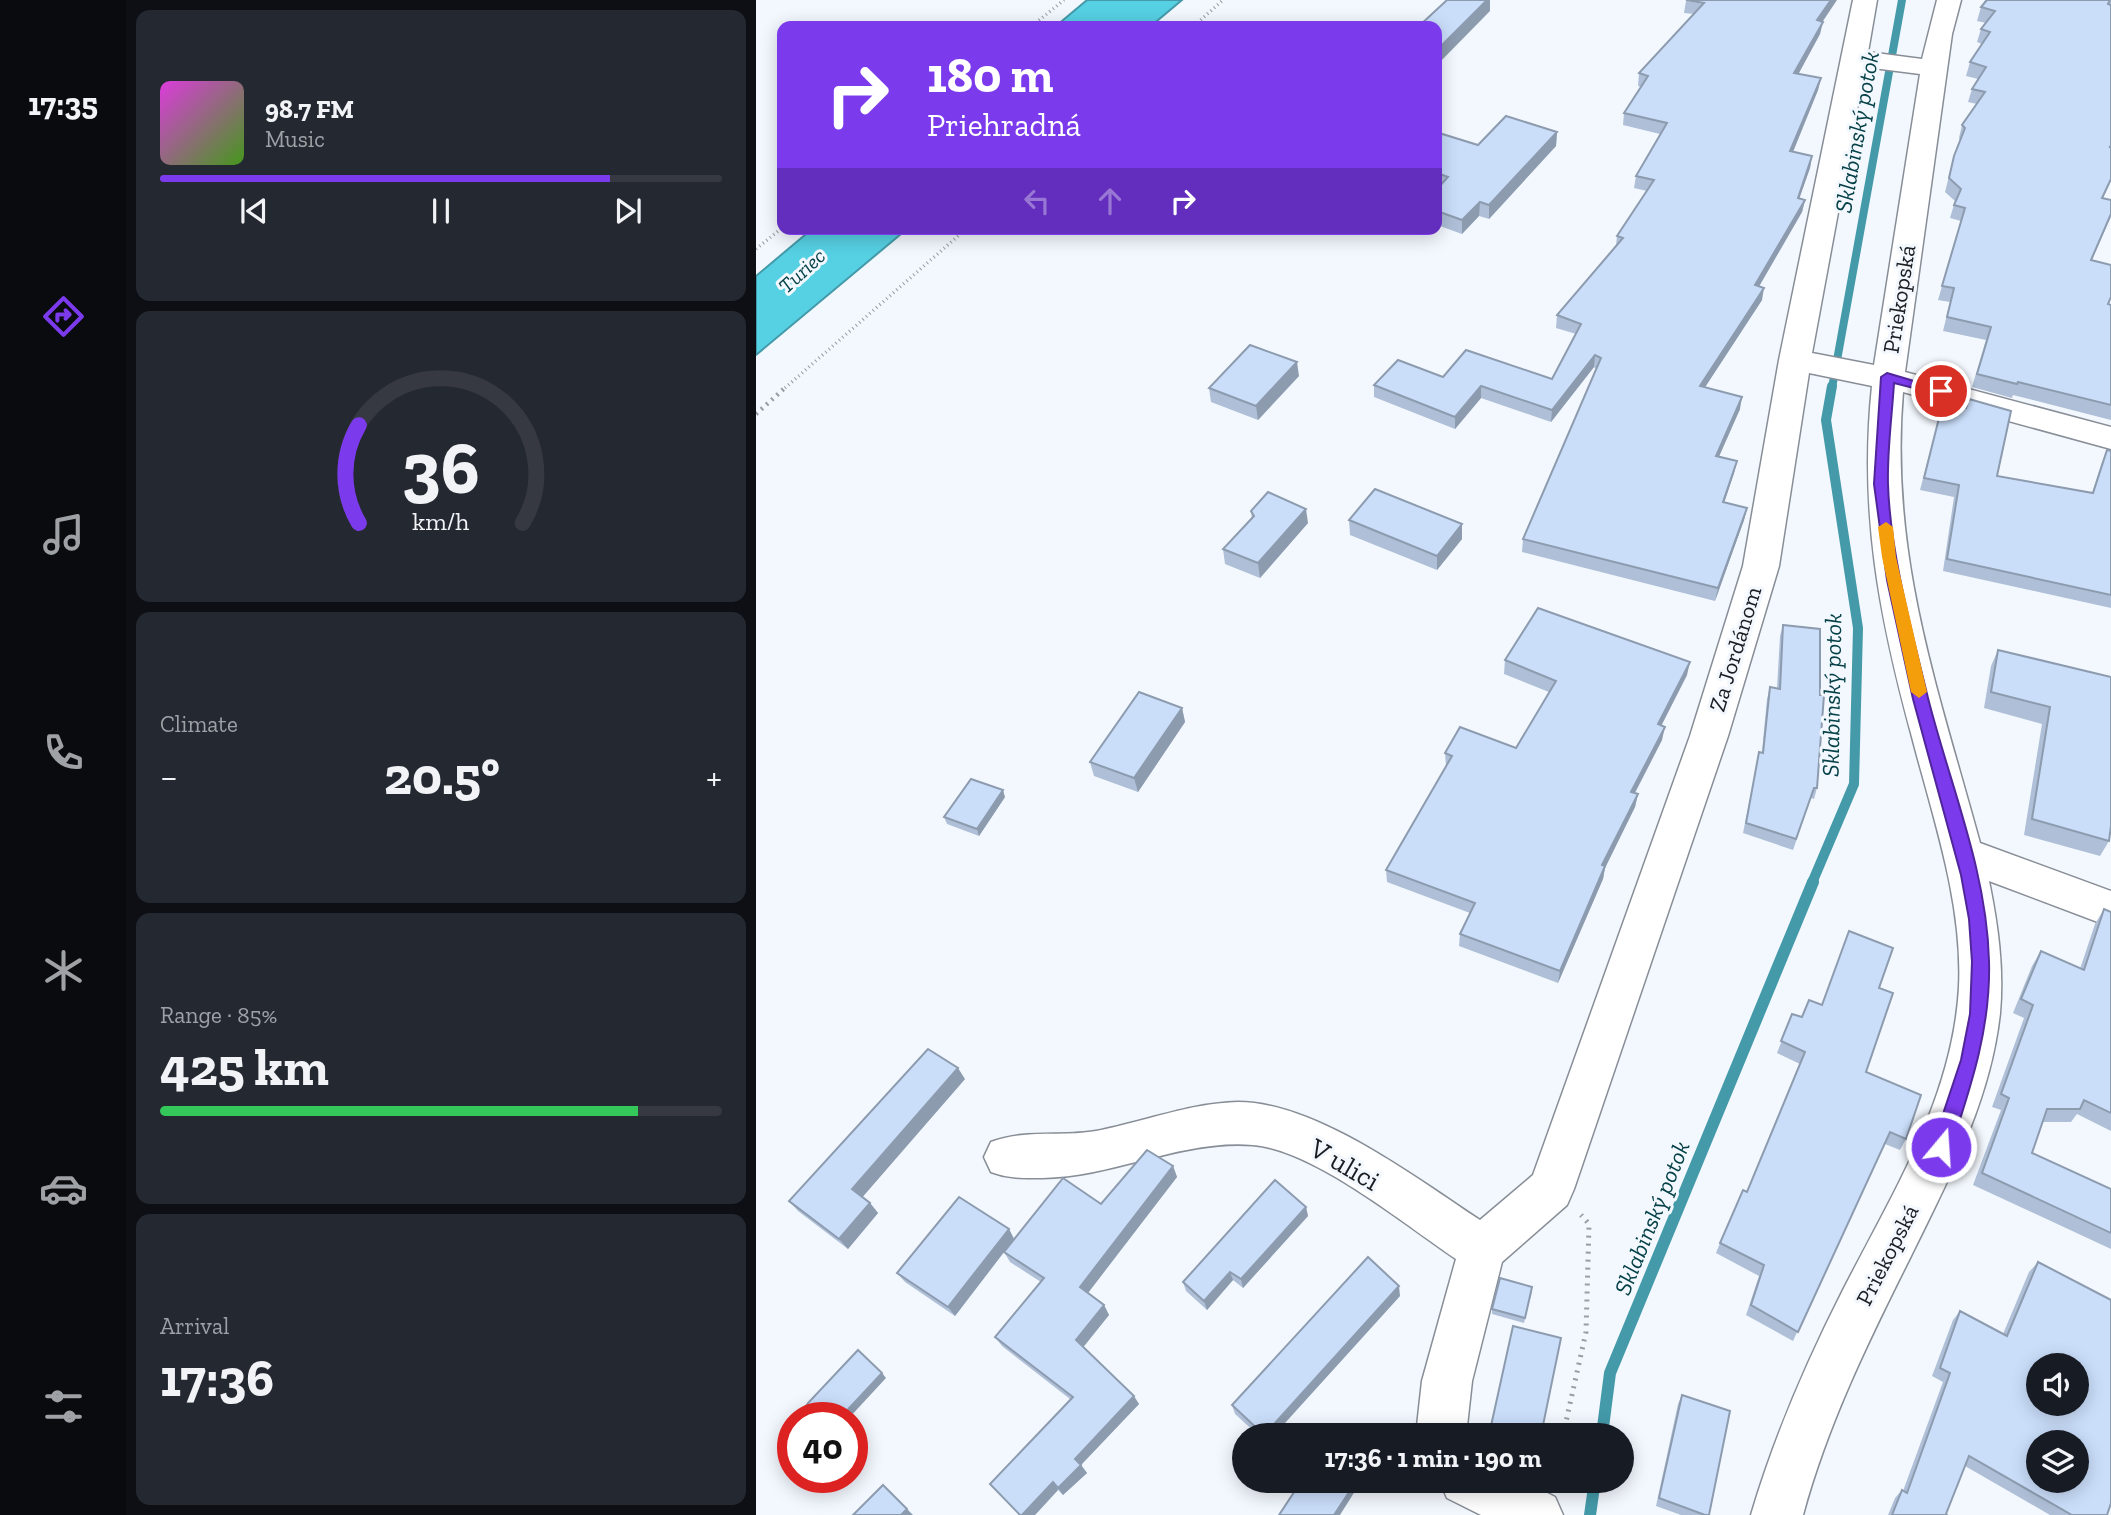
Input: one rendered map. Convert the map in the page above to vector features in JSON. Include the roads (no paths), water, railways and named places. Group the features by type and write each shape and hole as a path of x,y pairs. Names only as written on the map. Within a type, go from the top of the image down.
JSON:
{"street":[{"name":"Za Jordánom","path":"1482,1250 1551,1189 1709,736 1760,566 1795,360 1866,0"},
{"name":"Priekopská","path":"1777,1515 1803,1430 1838,1351 1941,1147 1970,1060 1979,1014 1981,962 1978,919 1920,699 1889,557 1873,375 1920,66 1950,0"},
{"path":"1855,58 1920,66"},
{"path":"1795,360 1873,375 2111,438"},
{"path":"1963,854 2111,909"},
{"name":"V ulici","path":"1007,1157 1090,1154 1209,1128 1251,1124 1283,1129 1363,1172 1482,1250"},
{"path":"1442,1423 1447,1381 1482,1250"},
{"path":"1492,1493 1537,1515"}],"water":[{"path":"1087,0 1182,0 1157,21 1062,21"},
{"name":"Turiec","path":"805,235 900,235 756,355 756,276"}],"waterway":[{"name":"Sklabinský potok","path":"1832,388 1902,0"},
{"name":"Sklabinský potok","path":"1812,883 1854,784 1858,628 1826,420 1832,386"},
{"name":"Sklabinský potok","path":"1604,1423 1610,1373 1813,882"},
{"name":"Sklabinský potok","path":"1590,1515 1593,1493"}]}
